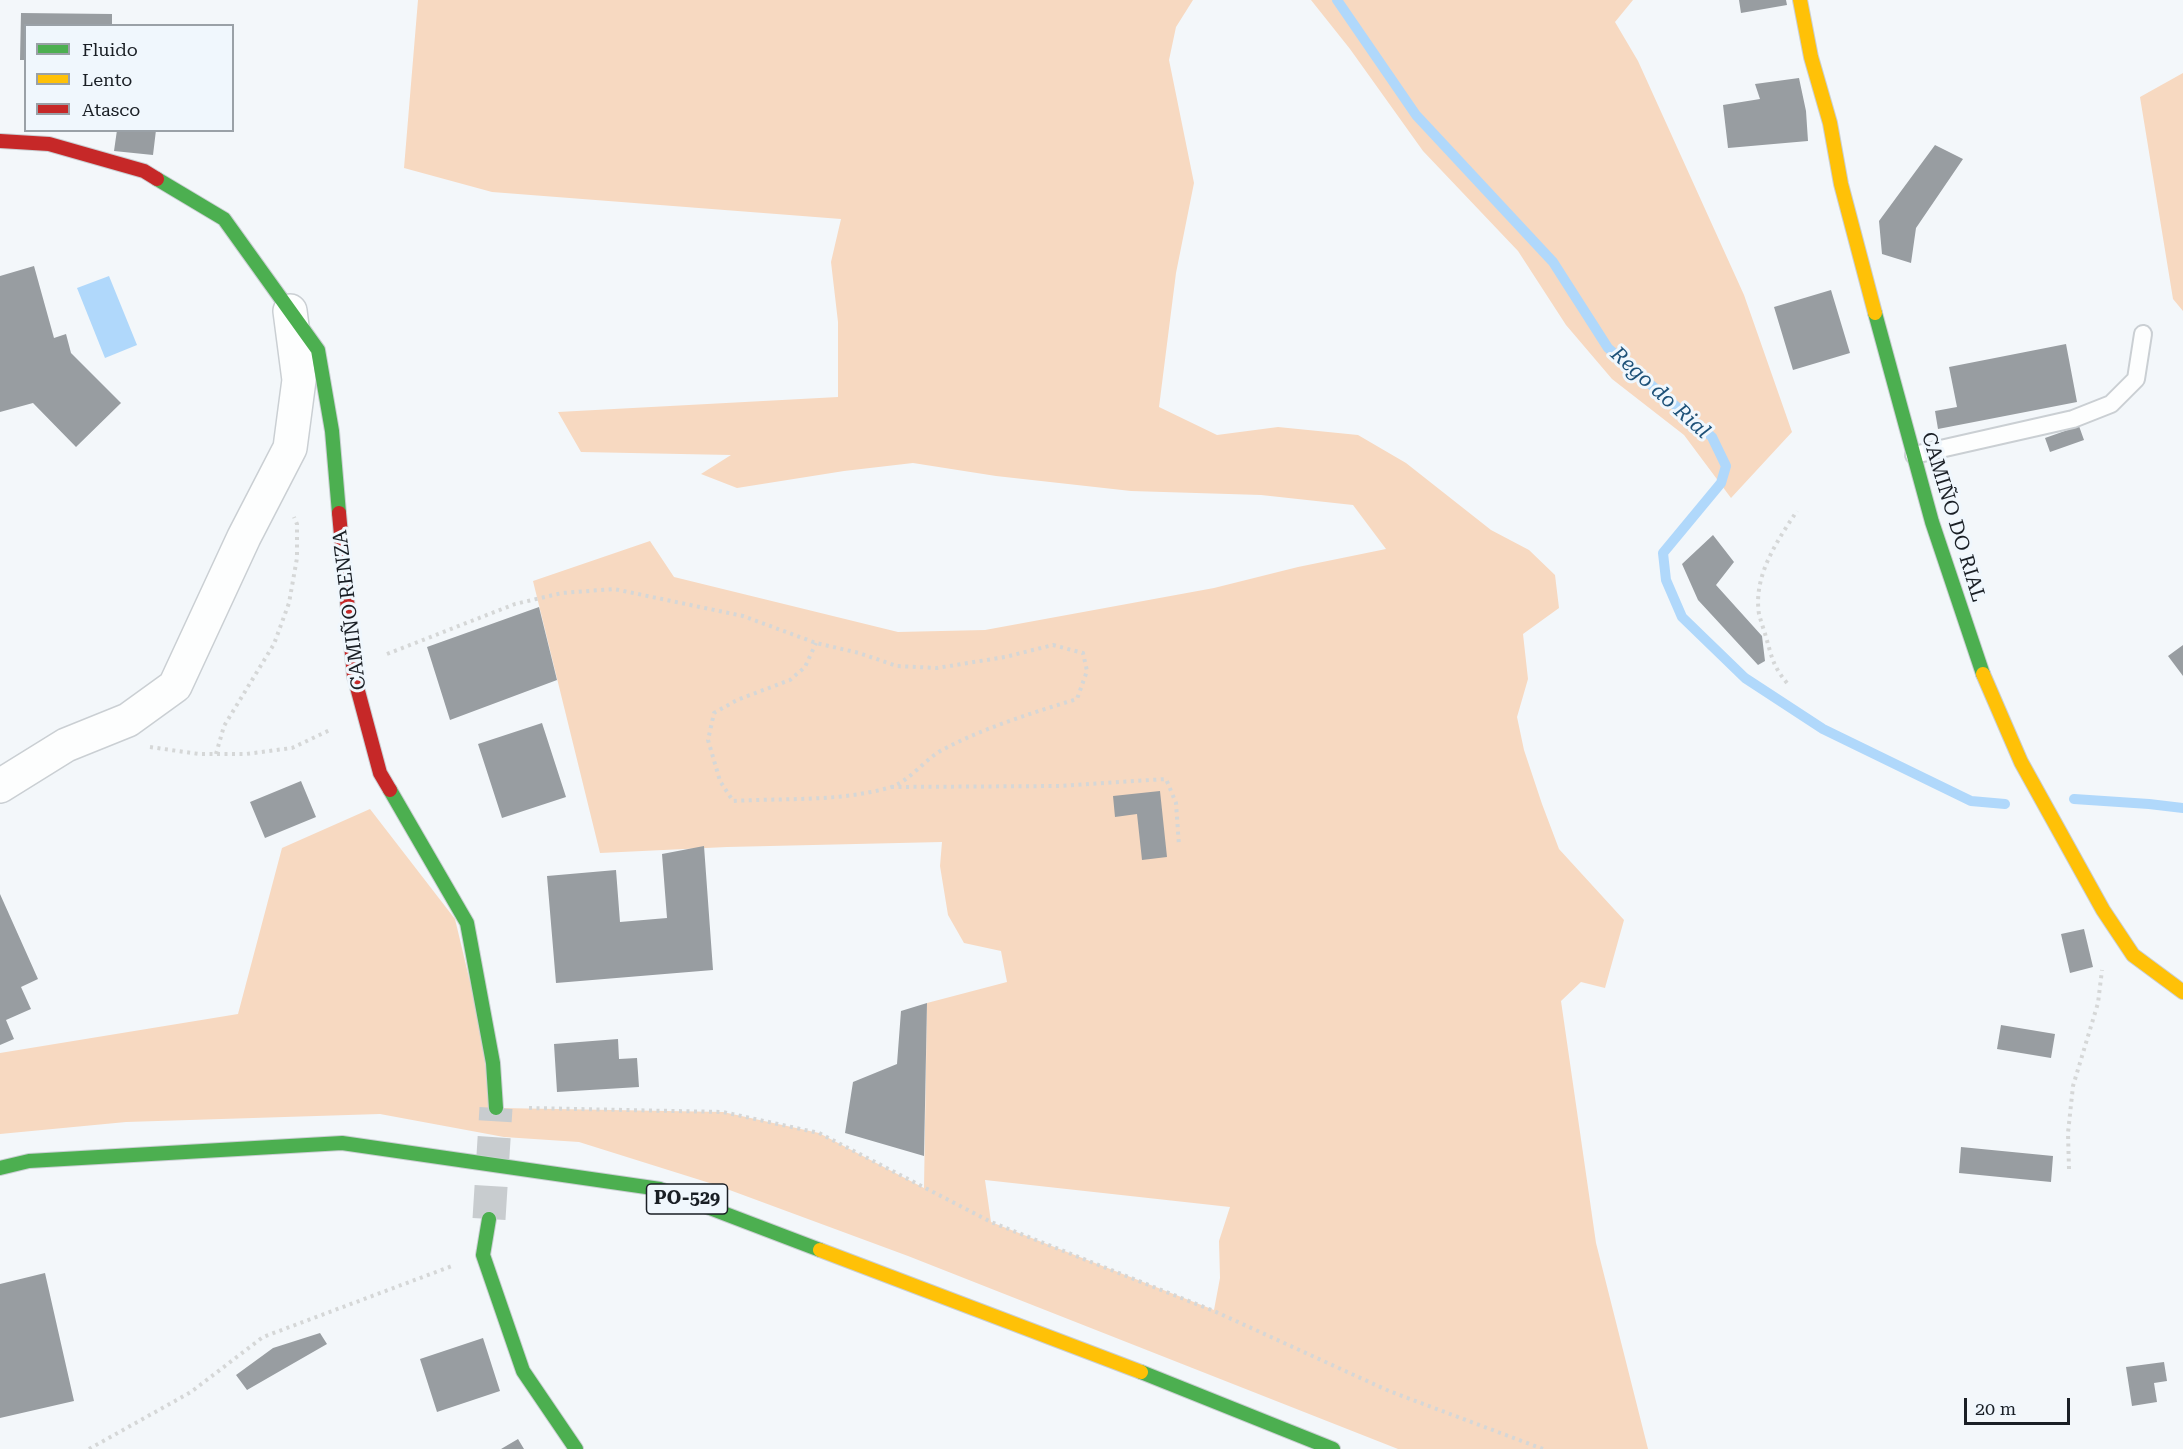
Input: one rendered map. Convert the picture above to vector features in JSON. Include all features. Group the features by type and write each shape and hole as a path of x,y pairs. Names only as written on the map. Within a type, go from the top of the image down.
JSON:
{"street":[{"name":"CAMIÑO DO RIAL","path":"1800,0 1811,57 1830,123 1841,184 1932,522 1979,664 2021,762 2103,910 2133,955 2183,992"},
{"name":"CAMIÑO RENZA","path":"0,141 49,144 144,171 224,219 318,350 332,431 354,676 380,773 467,923 493,1063 496,1108"},
{"name":"CAMIÑO RENZA","path":"0,786 66,745 128,720 176,686 244,537 290,448 299,380 290,311"},
{"name":"PO-529","path":"0,1168 29,1161 342,1143 660,1189 1174,1385 1334,1449"},
{"path":"489,1219 483,1255 523,1371 576,1449"}],"lane":[{"path":"1914,455 2073,419 2111,404 2136,379 2143,334"}],"path":[{"path":"216,754 224,726 274,644 289,603 297,558 297,524 288,501 269,489"},
{"path":"1787,683 1775,669 1759,614 1759,593 1765,567 1775,545 1797,511"},
{"path":"354,676 374,659 515,604 562,593 615,589 743,616 816,643 859,653 897,666 937,668 1005,657 1053,645 1083,653 1087,672 1077,699 998,725 942,750 890,788"},
{"path":"816,643 805,667 790,680 737,700 714,713 708,740 720,781 733,801 819,799 890,788 1070,786 1166,779 1176,803 1179,846"},
{"path":"128,720 148,746 199,754 246,754 292,748 343,724 363,710"},
{"path":"2069,1169 2068,1133 2073,1086 2098,1002 2103,961"},
{"path":"496,1108 723,1112 819,1133 991,1222 1214,1311 1389,1391 1543,1449"},
{"path":"89,1449 191,1392 263,1337 483,1255"}],"shaded area":[{"path":"418,0 1193,0 1176,27 1169,60 1194,183 1176,273 1159,407 1217,435 1278,427 1358,435 1406,463 1491,530 1529,550 1555,575 1559,608 1523,634 1528,679 1517,717 1524,750 1559,849 1624,920 1605,988 1581,982 1561,1001 1596,1243 1648,1449 1398,1449 908,1256 716,1185 579,1142 504,1137 380,1114 126,1122 0,1134 0,1053 238,1014 282,848 370,809 455,919 500,1108 723,1112 819,1133 924,1188 927,1003 1007,982 1001,951 964,943 948,915 940,866 942,842 727,847 600,853 533,581 650,541 674,577 898,632 985,630 1214,588 1298,567 1386,549 1353,505 1261,495 1131,491 996,476 913,463 737,488 701,474 731,455 581,452 558,412 838,397 838,322 831,262 841,219 492,192 404,168","holes":["985,1180 1230,1207 1219,1241 1220,1278 1214,1310 991,1222"]},
{"path":"1311,0 1633,0 1615,22 1638,61 1744,295 1792,432 1731,498 1684,435 1612,379 1566,325 1518,251 1423,151 1350,49"},
{"path":"2183,73 2183,311 2173,299 2140,97"}],"water":[{"path":"109,276 137,345 105,358 77,288"}],"building":[{"path":"1739,0 1786,0 1787,5 1741,13"},
{"path":"21,13 112,14 112,24 24,24 24,60 20,60"},
{"path":"1799,78 1806,111 1808,141 1728,148 1723,105 1760,99 1755,84"},
{"path":"117,132 156,132 153,155 114,151"},
{"path":"1935,145 1963,159 1916,228 1911,263 1882,254 1879,221"},
{"path":"34,266 54,338 66,334 71,353 121,403 76,447 33,403 0,412 0,276"},
{"path":"1831,290 1850,353 1793,370 1774,307"},
{"path":"2066,344 2077,402 1938,429 1935,411 1957,407 1949,367"},
{"path":"2079,426 2084,440 2050,452 2045,438"},
{"path":"1713,535 1734,562 1716,585 1762,636 1765,661 1758,665 1698,600 1682,564"},
{"path":"539,607 557,680 450,720 427,647"},
{"path":"2183,645 2183,676 2168,656"},
{"path":"542,723 566,797 502,818 478,744"},
{"path":"301,781 316,817 265,838 250,802"},
{"path":"1160,791 1167,857 1142,860 1137,814 1115,817 1113,796"},
{"path":"704,846 713,970 556,983 547,876 616,870 620,922 667,918 662,854"},
{"path":"0,894 38,979 21,987 31,1009 6,1020 14,1039 0,1045"},
{"path":"2084,929 2093,967 2070,973 2061,934"},
{"path":"927,1003 924,1156 845,1133 853,1082 897,1064 901,1011"},
{"path":"2001,1025 2055,1034 2051,1058 1997,1049"},
{"path":"618,1039 619,1059 637,1058 639,1087 557,1092 554,1044"},
{"path":"1961,1147 2053,1156 2051,1182 1959,1173"},
{"path":"45,1273 74,1401 0,1418 0,1284"},
{"path":"320,1333 327,1344 247,1390 236,1375 273,1348"},
{"path":"483,1338 500,1391 437,1412 420,1359"},
{"path":"2164,1362 2167,1381 2154,1383 2157,1402 2132,1406 2126,1367"},
{"path":"518,1439 524,1449 501,1449"}],"waterway":[{"name":"Rego do Rial","path":"1337,0 1416,115 1553,262 1608,348 1712,437 1726,466 1721,483 1663,553 1666,580 1682,617 1745,678 1823,729 1971,801 2005,804"},
{"name":"Rego do Rial","path":"2074,799 2183,808"}],"tunnel":[{"path":"489,1219 496,1108"}],"traffic: fast":[{"path":"157,179 224,219 318,350 332,431 339,513"},
{"path":"1875,313 1932,522 1983,674"},
{"path":"390,790 467,923 493,1063 496,1108"},
{"path":"0,1168 29,1161 342,1143 660,1189 820,1250"},
{"path":"489,1219 483,1255 523,1371 576,1449"},
{"path":"1141,1372 1333,1449"}],"traffic: slow":[{"path":"1800,0 1811,57 1830,123 1841,184 1875,313"},
{"path":"1983,674 2021,762 2103,910 2133,955 2183,992"},
{"path":"820,1250 1141,1372"}],"traffic: jam":[{"path":"0,141 49,144 144,171 157,179"},
{"path":"339,513 354,676 380,773 390,790"}]}
